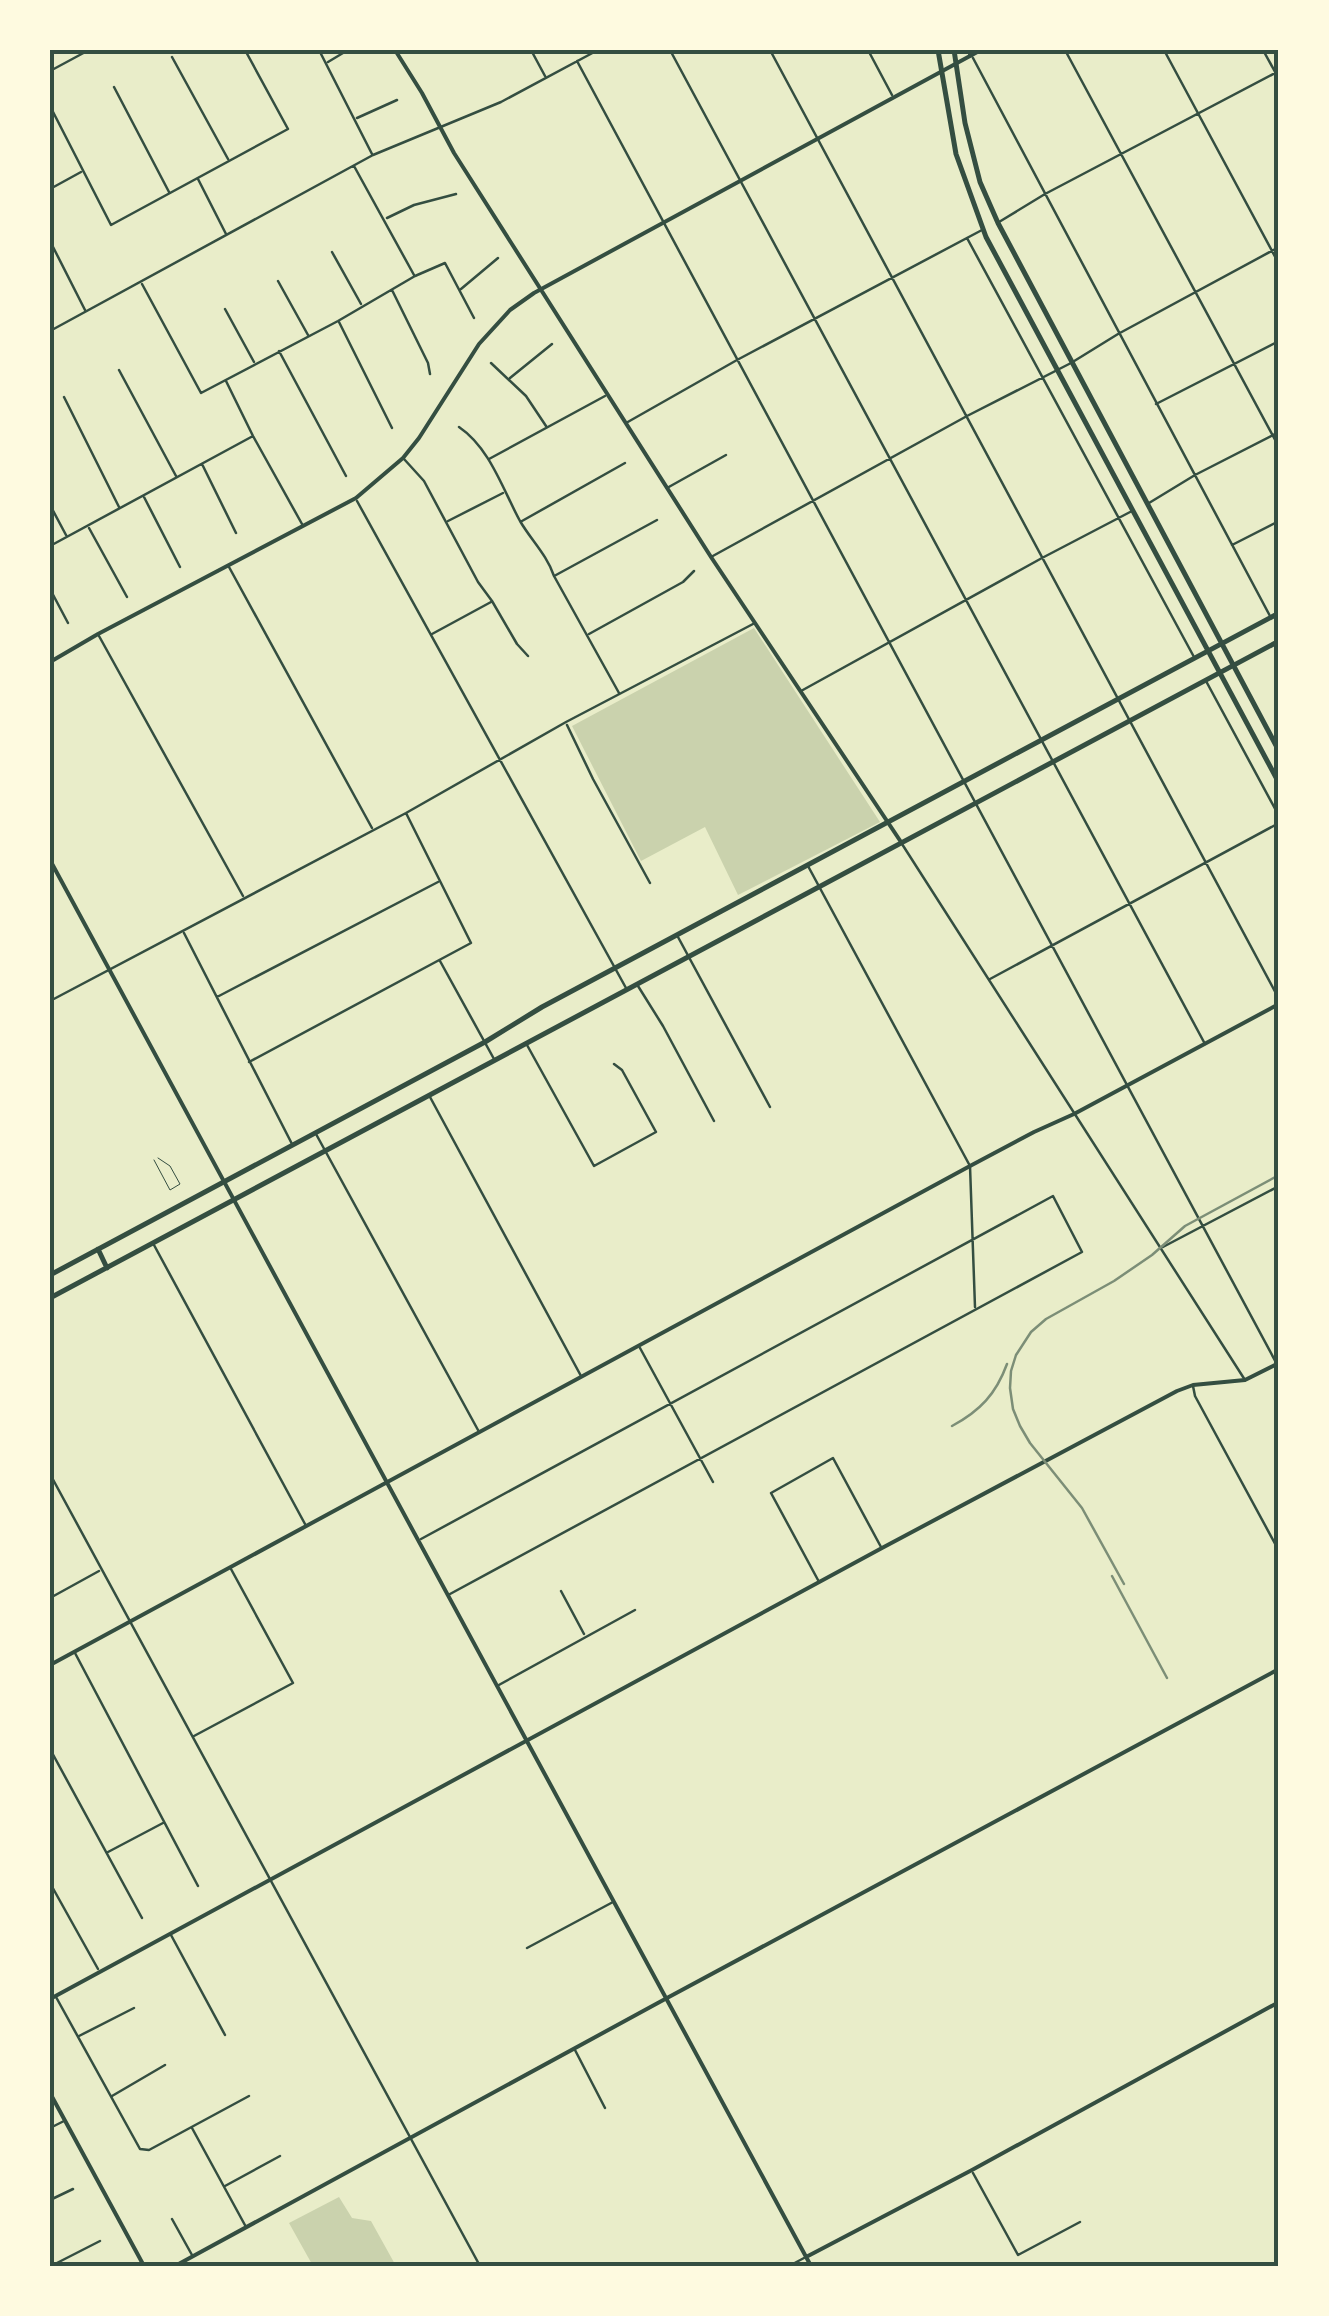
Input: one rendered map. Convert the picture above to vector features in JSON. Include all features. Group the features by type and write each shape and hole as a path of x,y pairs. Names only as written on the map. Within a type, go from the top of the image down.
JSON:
{"main road":[{"path":"938,50 956,154 984,230 1279,784"},
{"path":"954,50 964,123 980,182 998,222 1279,751"},
{"path":"50,1275 1279,613"},
{"path":"50,1298 1279,640"},
{"path":"98,1249 107,1268"}],"street":[{"path":"50,70 89,50"},
{"path":"50,106 111,224 288,128 245,50"},
{"path":"319,50 373,155"},
{"path":"326,63 348,50"},
{"path":"396,50 440,128 711,557 901,843 1245,1380"},
{"path":"532,50 546,78"},
{"path":"50,331 373,155 501,102 598,50"},
{"path":"670,50 1204,1044"},
{"path":"50,1665 1279,1002 770,50"},
{"path":"868,50 893,97"},
{"path":"50,662 356,498 420,438 479,344 510,310 542,288 981,50"},
{"path":"1066,50 1279,447"},
{"path":"1164,50 1279,264"},
{"path":"1263,50 1279,79"},
{"path":"970,53 1271,617"},
{"path":"172,57 228,160"},
{"path":"249,2096 149,2150 140,2150 53,1997 882,1548 1193,1385 1245,1380 1278,1365 578,61"},
{"path":"998,222 1277,72"},
{"path":"114,86 170,194"},
{"path":"356,118 396,100"},
{"path":"354,166 415,276"},
{"path":"50,189 82,171"},
{"path":"196,177 227,236"},
{"path":"385,218 414,205 456,194"},
{"path":"626,422 984,230"},
{"path":"967,238 1195,658"},
{"path":"50,242 86,311"},
{"path":"711,557 1279,246"},
{"path":"332,252 362,306"},
{"path":"50,260 58,256"},
{"path":"460,290 498,258"},
{"path":"142,282 202,393 445,263 474,318"},
{"path":"278,281 309,336"},
{"path":"392,290 430,374"},
{"path":"225,309 255,364"},
{"path":"338,322 392,428"},
{"path":"1156,404 1279,341"},
{"path":"509,379 552,344"},
{"path":"279,351 346,476"},
{"path":"491,363 526,396 547,427"},
{"path":"119,370 176,478"},
{"path":"226,380 303,525"},
{"path":"488,460 608,394"},
{"path":"64,397 120,508"},
{"path":"459,427 471,435 488,460 520,521 549,561 620,695"},
{"path":"1146,504 1279,432"},
{"path":"50,546 254,436"},
{"path":"667,488 726,455"},
{"path":"403,458 424,481 478,582 528,656"},
{"path":"520,521 626,462"},
{"path":"202,464 236,533"},
{"path":"446,522 504,492"},
{"path":"144,495 180,567"},
{"path":"356,498 627,990"},
{"path":"50,505 67,537"},
{"path":"800,691 1133,511"},
{"path":"554,576 657,520"},
{"path":"1232,546 1279,521"},
{"path":"88,526 126,596"},
{"path":"228,566 372,829"},
{"path":"587,635 683,582 694,571"},
{"path":"50,590 68,623"},
{"path":"430,634 492,601"},
{"path":"50,1001 754,623"},
{"path":"98,634 244,897"},
{"path":"1205,680 1279,816"},
{"path":"566,722 592,779 650,883"},
{"path":"250,1062 471,943 406,812"},
{"path":"989,980 1279,823"},
{"path":"50,862 810,2266"},
{"path":"807,865 970,1166 976,1309"},
{"path":"216,996 440,882"},
{"path":"182,930 292,1146"},
{"path":"677,936 770,1108"},
{"path":"440,960 495,1061"},
{"path":"637,984 714,1121"},
{"path":"526,1044 594,1166 656,1132 622,1070 614,1064"},
{"path":"429,1096 582,1378"},
{"path":"315,1133 480,1434"},
{"path":"1159,1248 1279,1186"},
{"path":"418,1540 1052,1196 1082,1252 448,1595"},
{"path":"153,1244 307,1527"},
{"path":"640,1346 712,1482"},
{"path":"1193,1385 1195,1396 1279,1551"},
{"path":"819,1582 771,1493 833,1458 882,1548"},
{"path":"50,1474 480,2266"},
{"path":"193,1737 294,1683 230,1568"},
{"path":"50,1598 100,1570"},
{"path":"561,1591 585,1636"},
{"path":"497,1686 634,1610"},
{"path":"74,1652 198,1886"},
{"path":"175,2266 1279,1669"},
{"path":"50,1750 142,1918"},
{"path":"108,1852 164,1823"},
{"path":"51,1887 100,1972"},
{"path":"527,1948 614,1902"},
{"path":"170,1934 225,2036"},
{"path":"789,2266 1279,2002"},
{"path":"78,2036 134,2008"},
{"path":"574,2048 605,2108"},
{"path":"111,2096 166,2065"},
{"path":"50,2093 144,2266"},
{"path":"50,2128 65,2120"},
{"path":"192,2127 246,2227"},
{"path":"224,2187 280,2156"},
{"path":"972,2170 1018,2255 1080,2222"},
{"path":"50,2200 73,2188"},
{"path":"172,2219 193,2256"},
{"path":"51,2266 100,2240"}],"lane":[{"path":"154,1160 170,1190 180,1184 170,1166 158,1158"}],"green space":[{"path":"754,628 880,822 738,895 705,827 641,861 572,726"},
{"path":"339,2197 352,2218 371,2221 396,2266 313,2266 289,2223"}],"railway":[{"path":"1124,1584 1082,1508 1020,1426 1010,1388 1016,1355 1031,1332 1046,1319 1114,1281 1185,1226 1279,1175"},
{"path":"952,1426 986,1401 1007,1364"},
{"path":"1112,1576 1167,1678"}]}
